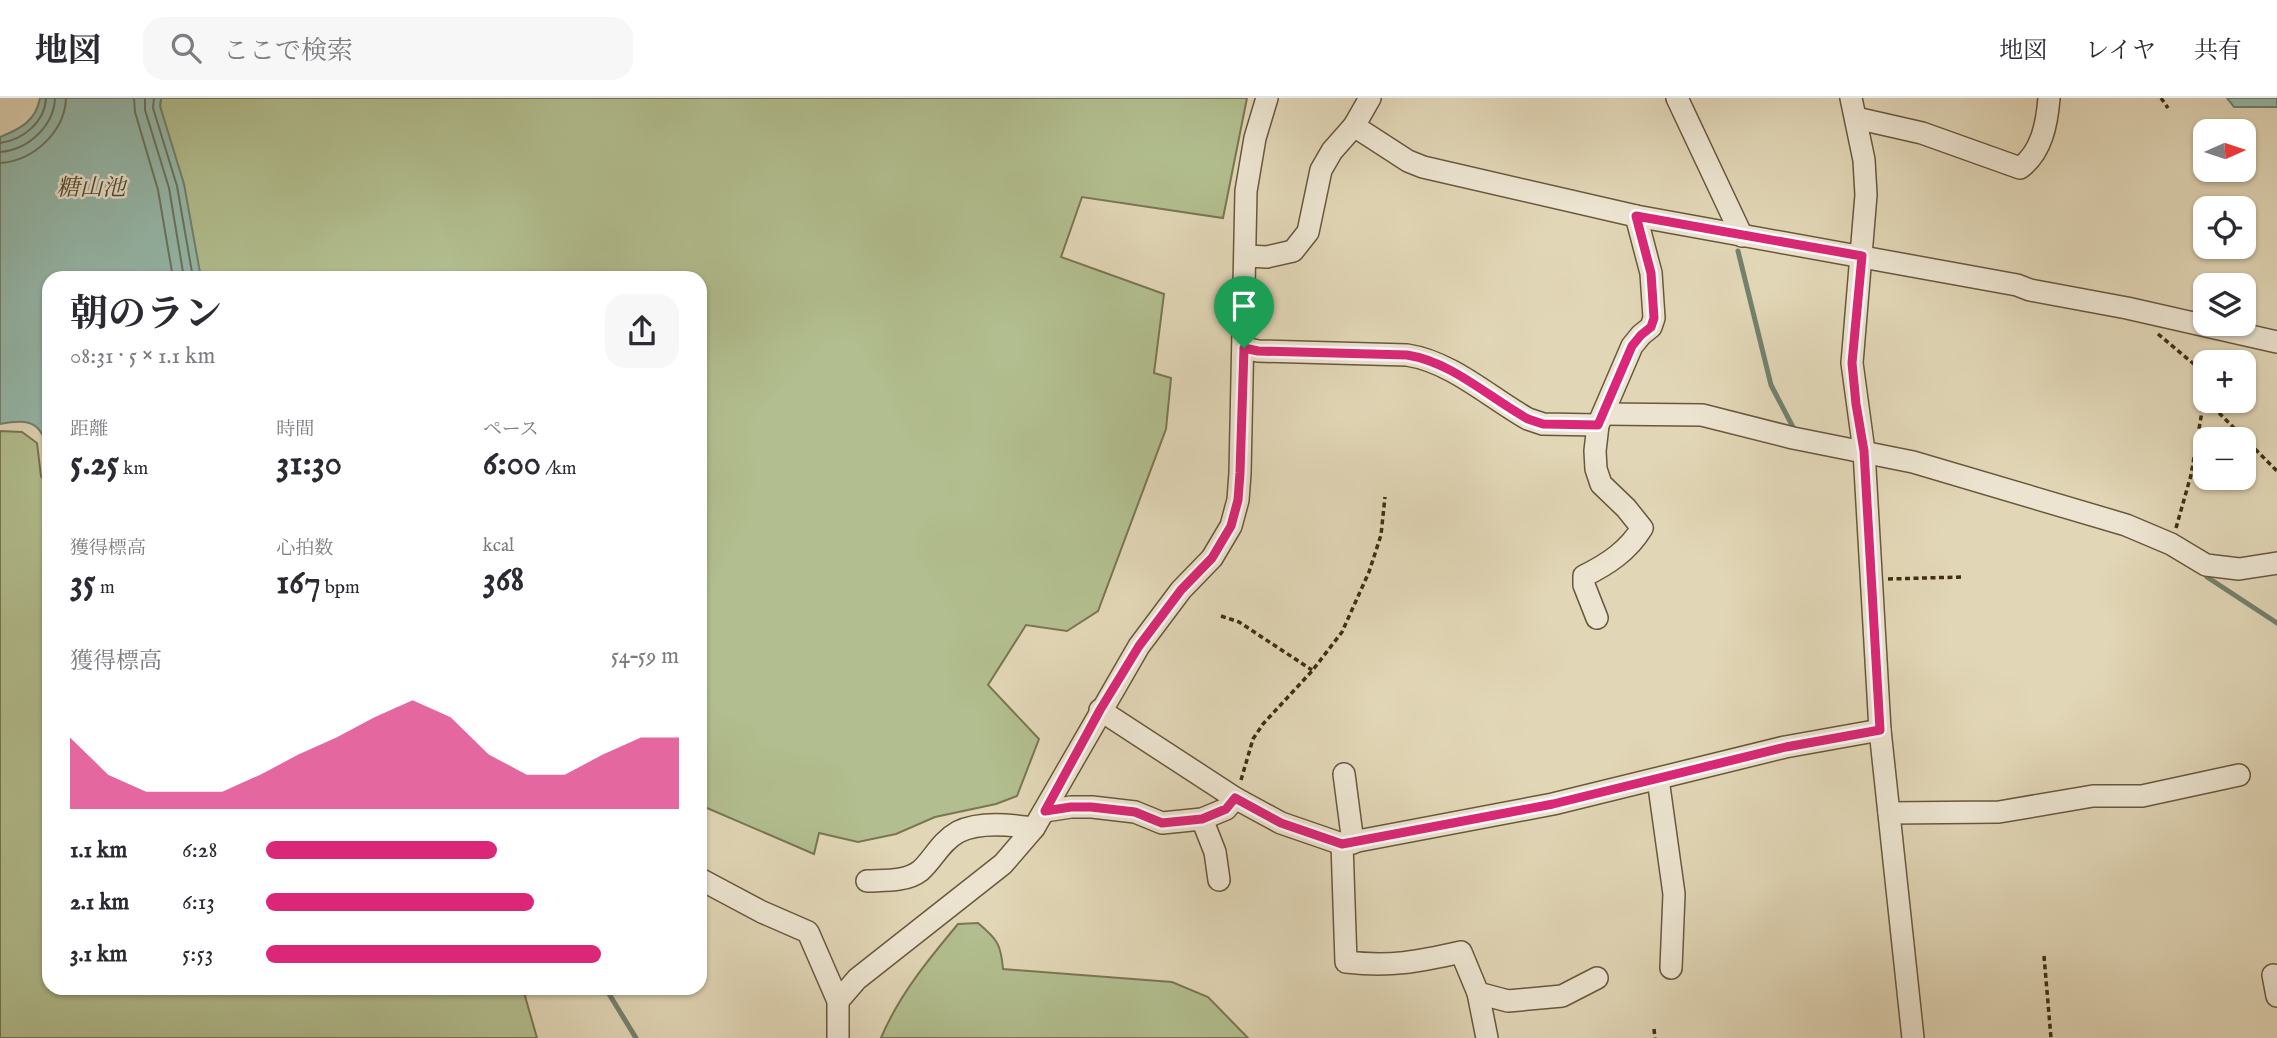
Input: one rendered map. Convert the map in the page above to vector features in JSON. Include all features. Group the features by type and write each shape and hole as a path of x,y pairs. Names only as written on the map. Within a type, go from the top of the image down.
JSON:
{"street":[{"path":"838,1001 857,979 1003,864 1039,820 1139,646 1181,590 1212,558 1231,526 1238,500 1240,473 1247,191 1255,138 1267,98"},
{"path":"1246,256 1267,257 1293,251 1308,232 1321,170 1332,151 1354,126 1370,98"},
{"path":"1677,98 1742,236"},
{"path":"1854,108 2020,168 2029,162 2046,127 2049,98"},
{"path":"1854,108 1864,160 1866,195 1852,363 1864,451 1880,730 1913,1038"},
{"path":"1354,126 1408,161 1423,167 1636,216 2017,285 2030,290 2127,308 2277,342"},
{"path":"1597,618 1584,584 1584,576 1612,561 1642,528 1601,484 1596,469 1600,420 1632,346 1651,327 1654,318 1651,273 1636,216"},
{"path":"1244,348 1258,351 1407,355 1425,358 1442,365 1528,419 1543,424 1702,415 1793,438 1913,462 2126,524 2171,544 2206,565 2222,568 2258,567 2277,563"},
{"path":"1100,710 1235,798 1281,823 1348,844 1553,804 1786,747 1880,730"},
{"path":"1345,774 1348,844 1346,962 1370,965 1410,964 1461,952 1478,993 1488,1038"},
{"path":"1889,813 1999,812 2093,796 2142,796 2239,775"},
{"path":"1658,779 1674,894 1671,968"},
{"path":"866,881 900,879 919,871 937,849 959,832 979,827 1039,820 1071,807 1135,812 1162,823 1202,819 1226,809 1235,798"},
{"path":"1202,819 1215,852 1219,880"},
{"path":"707,883 762,912 808,932 838,1001 838,1038"},
{"path":"1478,993 1508,1001 1562,996 1597,978"}],"path":[{"path":"2161,98 2168,108"},
{"path":"2127,308 2193,363"},
{"path":"2171,544 2190,475 2202,413"},
{"path":"2220,413 2277,471"},
{"path":"1235,798 1254,739 1263,724 1312,671 1342,632 1369,572 1381,535 1385,497"},
{"path":"1872,584 1893,578 1962,577"},
{"path":"1221,616 1239,622 1312,671"},
{"path":"2044,956 2051,1038"},
{"path":"1654,1029 1655,1038"}],"green space":[{"path":"161,98 1247,98 1223,218 1082,197 1061,257 1164,294 1154,373 1171,378 1166,429 1098,611 1067,631 1026,625 988,685 1039,739 1017,796 996,804 935,817 896,834 858,842 819,833 814,854 707,808 707,271 199,271 160,106"},
{"path":"0,431 22,432 37,443 42,477 42,995 525,995 537,1038 0,1038"},
{"path":"978,923 997,943 1003,969 1172,982 1208,997 1248,1038 881,1038 905,993 958,924"}],"water":[{"name":"糖山池","path":"40,98 161,98 160,106 184,184 200,271 42,271 42,434 39,429 28,423 0,424 0,137 26,123 38,106"},
{"path":"2227,98 2277,98 2277,107 2234,107"}],"waterway":[{"path":"1738,251 1771,385 1795,431"},
{"path":"2207,577 2277,623"},
{"path":"610,995 636,1038"}],"route":[{"path":"1636,216 1862,256 1852,363 1864,451 1880,730 1786,747 1553,804 1353,843 1342,844 1281,823 1235,798 1226,809 1202,819 1162,823 1135,812 1091,807 1045,811 1100,710 1139,646 1181,590 1212,558 1231,526 1238,500 1240,473 1244,348 1258,351 1407,355 1425,358 1442,365 1528,419 1543,424 1598,425 1632,346 1651,327 1654,318 1651,273 1636,216"}]}
